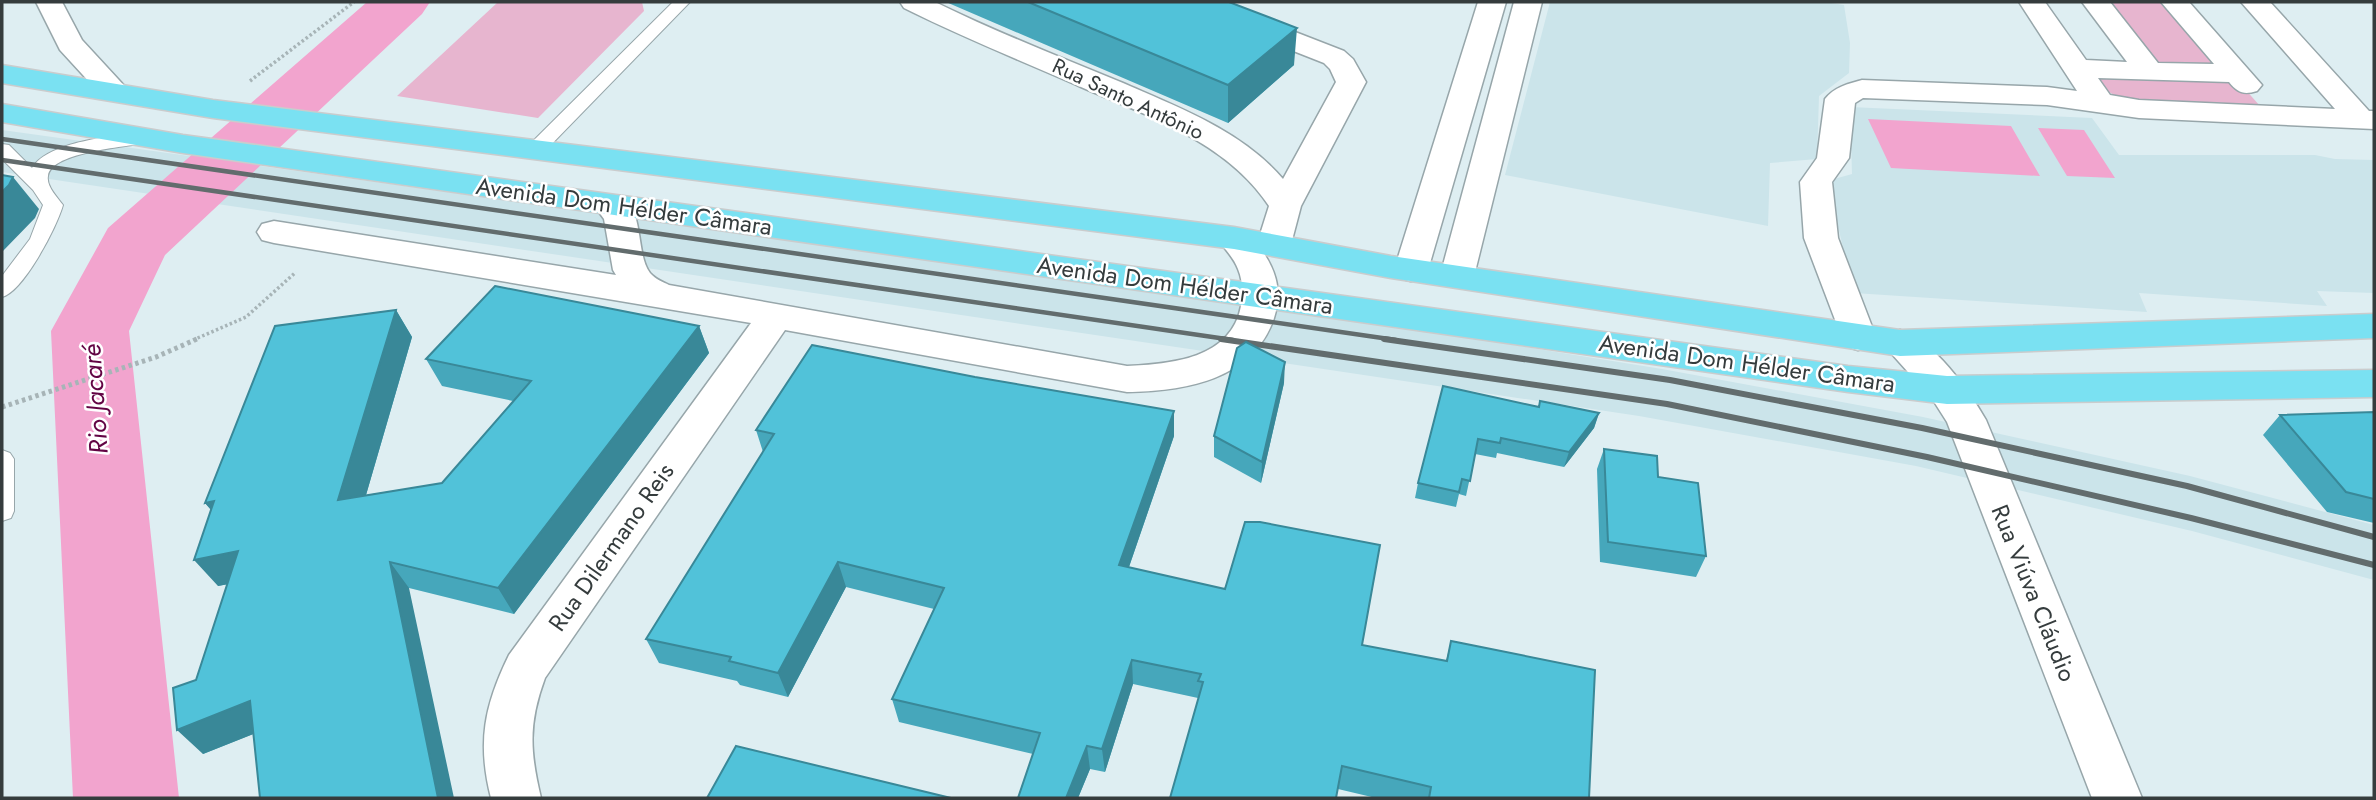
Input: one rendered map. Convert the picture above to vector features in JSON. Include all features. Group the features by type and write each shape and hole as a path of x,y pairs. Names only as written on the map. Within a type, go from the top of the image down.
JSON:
{"main road":[{"name":"Avenida Dom Hélder Câmara","path":"2,74 213,109 1273,244 1410,270 1900,343 2374,326"},
{"name":"Avenida Dom Hélder Câmara","path":"2,113 183,144 1261,294 1808,374 1947,390 2374,384"}],"street":[{"path":"49,2 70,44 115,92"},
{"name":"Rua Santo Antônio","path":"914,2 1188,123 1253,165 1274,186 1285,206"},
{"path":"1194,2 1334,57 1348,73 1351,82 1285,206 1273,244"},
{"path":"1410,270 1492,2"},
{"path":"1457,276 1528,2"},
{"path":"2032,2 2100,103"},
{"path":"2096,2 2149,71"},
{"path":"2175,2 2274,115"},
{"path":"2255,2 2368,120"},
{"path":"2079,69 2238,74"},
{"path":"1858,337 1821,238 1816,182 1833,158 1840,99 1852,92 1863,89 2048,96 2139,109 2368,120"},
{"path":"609,204 620,217 630,271 640,285 661,295"},
{"path":"274,232 661,295 1127,379 1156,379 1185,374 1211,365 1234,352 1248,340 1257,317 1261,278 1254,262 1234,239"},
{"name":"Rua Dilermano Reis","path":"516,798 506,762 506,733 512,701 525,669 775,317"},
{"name":"Rua Viúva Cláudio","path":"1900,343 1947,390 1966,420 2008,532 2117,798"}],"lane":[{"path":"536,149 682,2"},
{"path":"40,186 38,175 41,169 66,153 111,142 144,138"},
{"path":"2,149 40,186 53,205 50,222 2,290"},
{"path":"2,458 2,511"}],"path":[{"path":"213,109 354,2"},
{"path":"2,407 156,357 246,317 330,241"}],"shaded area":[{"path":"498,2 642,2 644,11 538,118 397,96"},
{"path":"1550,2 1825,2 1844,5 1850,43 1849,73 1819,96 1817,159 1770,163 1768,226 1505,175"},
{"path":"2105,2 2163,2 2220,66 2160,66 2149,60"},
{"path":"2094,73 2236,79 2260,106 2122,99 2107,91"},
{"path":"1850,107 2092,118 2119,155 2315,155 2335,159 2374,160 2374,293 2317,291 2327,306 2139,293 2147,312 1854,293 1827,181 1852,174"},
{"path":"1868,119 2011,126 2040,176 1891,168"},
{"path":"2038,128 2084,130 2115,178 2067,176"},
{"path":"2,130 1296,310 1662,369 1923,417 2190,476 2374,525 2374,580 2192,531 1916,466 1639,416 2,172"}],"building":[{"path":"1028,2 1229,2 1297,28 1228,85"},
{"path":"2,175 13,177 2,192"},
{"path":"495,286 699,326 498,588 390,562 438,798 260,798 250,701 177,730 173,688 196,680 238,551 194,560 214,501 205,503 275,326 396,310 338,500 442,483 531,381 426,359"},
{"path":"1246,342 1285,362 1262,462 1214,436 1237,348"},
{"path":"812,345 975,377 1174,411 1119,565 1225,589 1245,522 1260,522 1380,545 1362,645 1447,661 1451,641 1595,670 1589,798 1429,798 1431,787 1342,766 1336,798 1170,798 1203,682 1198,681 1201,674 1132,660 1102,749 1087,746 1066,798 1018,798 1040,733 892,699 944,588 838,562 778,673 729,661 731,657 646,639 774,434 756,430"},
{"path":"1443,386 1539,407 1540,401 1599,413 1569,452 1501,438 1500,443 1478,439 1470,481 1462,479 1459,492 1418,483"},
{"path":"2374,412 2374,499 2346,492 2280,415"},
{"path":"1604,449 1657,456 1658,477 1698,483 1706,556 1608,542"},
{"path":"736,746 951,798 707,798"}],"waterway":[{"name":"Rio Jacaré","path":"126,798 90,331 134,244 401,2"}],"railway":[{"path":"2,139 1396,340"},
{"path":"2,160 1233,340"},
{"path":"1221,339 1667,404 1927,457 2191,518 2374,565"},
{"path":"1384,339 1670,380 1922,428 2187,486 2374,537"}]}
